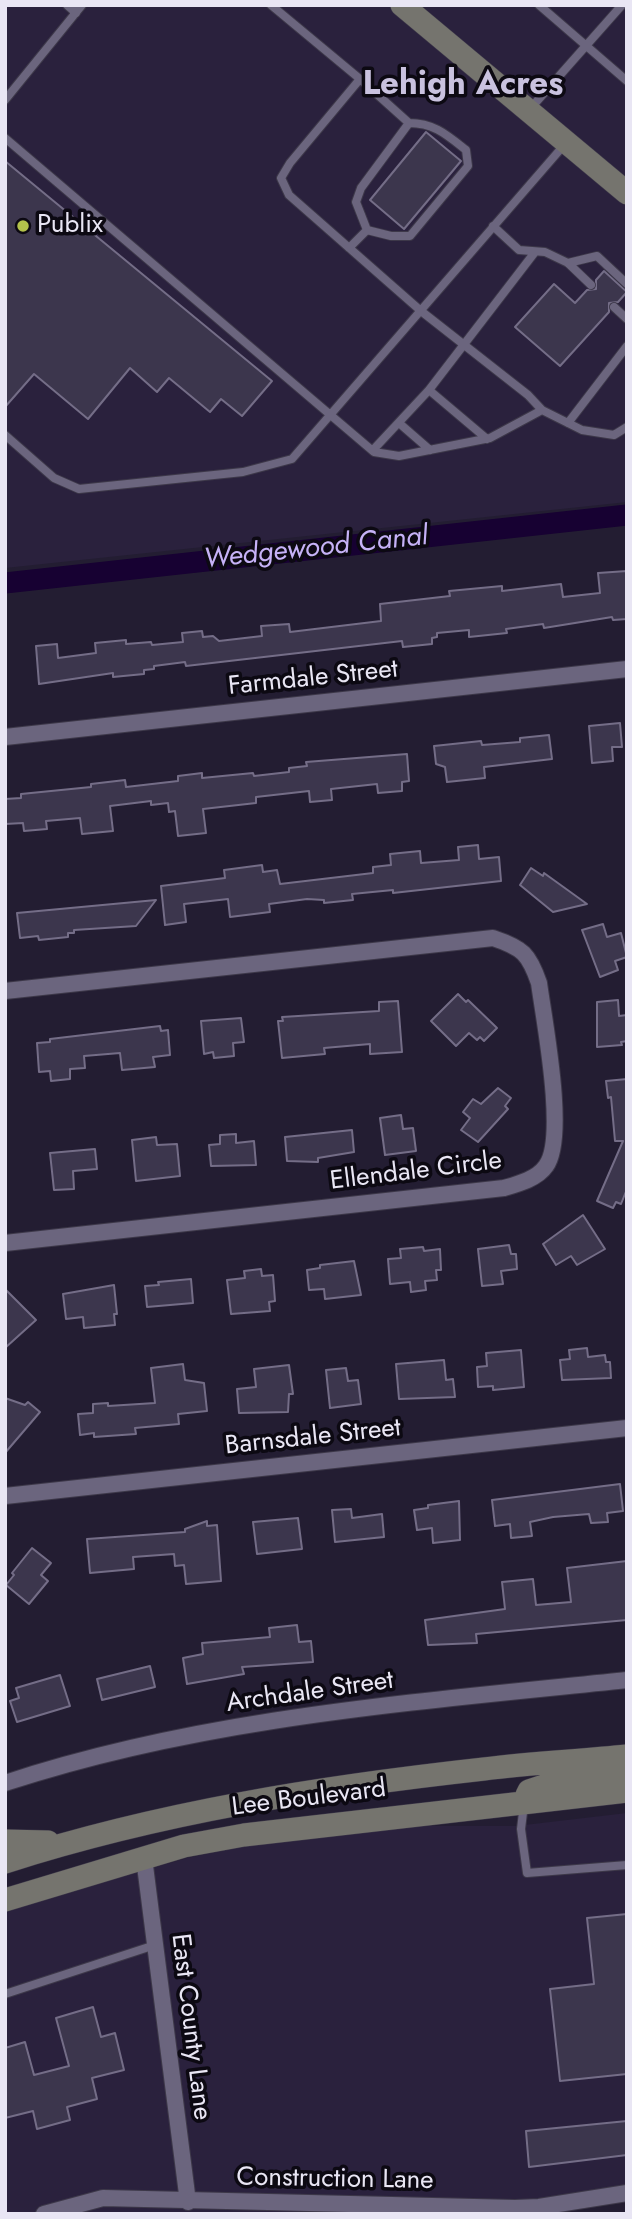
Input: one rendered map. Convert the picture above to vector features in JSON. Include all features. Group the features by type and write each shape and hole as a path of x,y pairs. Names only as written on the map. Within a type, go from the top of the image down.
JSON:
{"main road":[{"path":"402,5 627,194"},
{"name":"Lee Boulevard","path":"5,1862 136,1824 320,1790 487,1768 627,1756"},
{"path":"525,1801 529,1791 543,1785 627,1772"},
{"name":"Lee Boulevard","path":"5,1900 144,1858 244,1835 627,1791"},
{"path":"136,1824 144,1858"},
{"path":"5,1841 69,1842"}],"street":[{"name":"Farmdale Street","path":"5,737 627,669"},
{"name":"Ellendale Circle","path":"5,991 493,938 516,946 531,960 539,983 556,1139 547,1166 525,1182 504,1188 5,1244"},
{"name":"Barnsdale Street","path":"5,1496 627,1428"},
{"name":"Archdale Street","path":"5,1783 79,1762 218,1730 299,1717 627,1680"},
{"name":"East County Lane","path":"144,1858 188,2203"},
{"name":"Construction Lane","path":"44,2214 103,2198 228,2208 536,2211 627,2193"}],"lane":[{"path":"5,100 79,9 67,5"},
{"path":"271,5 409,123 425,123 439,128 466,150 468,166 410,236 391,236 367,230"},
{"path":"539,5 627,81"},
{"path":"528,111 622,5"},
{"path":"360,79 290,163 281,178 289,195 421,311 528,395 542,410 582,430 614,435 627,427"},
{"path":"367,230 356,202 361,188 409,123"},
{"path":"5,138 373,450 399,456 487,439 542,410"},
{"path":"5,435 54,478 79,489 243,472 292,459 566,143"},
{"path":"494,226 519,250 545,252 568,263 591,285"},
{"path":"349,248 367,230"},
{"path":"373,450 429,390 534,252"},
{"path":"568,263 597,256 627,284"},
{"path":"614,307 626,315"},
{"path":"568,423 627,346"},
{"path":"429,390 487,439"},
{"path":"399,423 430,450"},
{"path":"525,1801 521,1829 527,1873 627,1865"},
{"path":"5,1994 155,1945"}],"shaded area":[{"path":"5,5 627,5 627,502 5,568"},
{"path":"627,512 627,520 30,583 28,575"},
{"path":"627,1813 627,2193 465,2214 5,2214 5,1910 187,1858 246,1846 406,1826 516,1826"}],"building":[{"path":"426,132 461,161 404,229 370,200"},
{"path":"5,161 272,381 242,416 221,399 210,412 169,378 157,392 130,368 88,419 34,374 5,407"},
{"path":"604,271 627,292 618,302 609,303 609,312 560,366 515,327 554,284 575,303 587,290 596,289 596,280"},
{"path":"627,571 627,619 613,620 612,617 544,628 543,624 506,629 507,633 469,637 469,630 437,633 437,637 432,638 432,644 403,647 402,641 186,666 185,662 154,666 154,669 144,670 144,674 113,677 113,673 39,684 36,646 57,644 58,658 96,653 95,643 126,640 126,644 151,642 152,645 183,642 182,633 202,631 203,637 213,636 219,641 262,636 261,626 289,624 290,632 381,621 380,604 450,596 449,591 502,586 502,591 561,584 563,597 600,593 598,573"},
{"path":"620,723 622,747 612,747 613,761 592,763 589,726"},
{"path":"549,735 552,759 484,767 485,778 447,782 445,767 436,764 434,746 481,741 482,745 520,742 520,738"},
{"path":"407,754 409,781 402,782 402,791 378,793 377,784 331,789 332,800 310,802 309,791 256,797 256,803 203,809 206,833 178,836 175,811 169,812 168,803 151,805 151,801 110,806 113,831 82,834 80,818 46,821 47,829 24,831 23,823 5,824 5,799 21,798 21,794 91,787 91,784 125,780 126,787 178,781 178,776 202,773 202,778 253,773 254,776 289,772 289,768 307,766 306,762"},
{"path":"478,845 479,859 499,857 501,881 393,893 393,890 352,894 353,900 324,903 324,900 307,899 269,904 270,912 230,917 228,899 184,904 186,922 165,925 161,886 225,878 224,870 262,865 263,872 277,870 280,884 373,873 373,867 391,865 390,854 420,851 421,863 459,860 458,847"},
{"path":"531,868 543,876 544,873 587,904 553,912 520,885"},
{"path":"156,900 136,926 74,930 74,933 68,933 68,937 39,940 38,936 20,938 17,913"},
{"path":"603,924 607,937 621,933 627,957 615,961 618,970 600,977 582,930"},
{"path":"458,994 497,1028 484,1041 480,1037 477,1040 469,1033 456,1046 431,1021"},
{"path":"618,1000 619,1016 627,1015 627,1041 621,1042 622,1045 597,1047 597,1002"},
{"path":"398,1001 402,1052 370,1054 370,1044 324,1048 325,1054 282,1058 278,1021 283,1021 282,1017 379,1011 379,1002"},
{"path":"241,1018 244,1042 233,1043 234,1056 214,1058 213,1052 204,1054 201,1021"},
{"path":"160,1026 161,1031 168,1030 170,1055 153,1057 155,1067 122,1070 120,1053 84,1056 85,1068 70,1069 70,1079 51,1081 50,1071 39,1072 37,1043 50,1042 50,1039"},
{"path":"627,1079 627,1189 621,1204 616,1202 613,1208 597,1201 623,1141 615,1141 611,1097 608,1098 606,1081"},
{"path":"498,1088 511,1098 505,1106 508,1109 478,1142 461,1130 470,1118 463,1112 473,1099 481,1104"},
{"path":"401,1115 403,1129 413,1128 416,1151 385,1155 380,1118"},
{"path":"352,1130 354,1152 318,1158 318,1162 287,1161 285,1137"},
{"path":"236,1134 236,1143 254,1141 256,1165 211,1166 209,1145 220,1144 220,1135"},
{"path":"156,1137 157,1145 177,1144 180,1176 136,1181 132,1140"},
{"path":"95,1149 97,1169 73,1171 74,1189 54,1190 50,1153"},
{"path":"583,1215 605,1249 577,1265 571,1256 556,1265 543,1244"},
{"path":"509,1245 511,1254 516,1254 517,1269 501,1271 503,1284 482,1286 478,1249"},
{"path":"423,1247 424,1251 440,1249 441,1270 436,1270 437,1280 425,1281 426,1290 411,1292 410,1282 390,1284 388,1259 401,1258 400,1249"},
{"path":"354,1261 361,1295 325,1299 324,1289 309,1290 307,1270 320,1268 320,1265"},
{"path":"261,1269 262,1276 273,1275 275,1301 269,1302 270,1311 231,1314 227,1280 245,1278 244,1271"},
{"path":"191,1279 193,1303 147,1307 145,1286"},
{"path":"114,1285 117,1314 114,1314 115,1325 84,1328 83,1317 66,1319 63,1294"},
{"path":"5,1289 36,1320 5,1348"},
{"path":"587,1348 588,1357 605,1355 606,1362 610,1362 611,1378 562,1380 560,1360 570,1359 569,1350"},
{"path":"521,1350 524,1387 493,1390 493,1386 478,1387 477,1367 487,1366 486,1353"},
{"path":"444,1360 446,1380 453,1379 455,1397 399,1399 396,1364"},
{"path":"183,1364 185,1380 204,1383 207,1411 178,1414 179,1424 135,1428 136,1434 94,1437 94,1433 80,1435 78,1414 93,1413 93,1404 108,1403 108,1406 155,1403 151,1368"},
{"path":"289,1365 293,1394 289,1394 288,1412 239,1413 237,1389 256,1387 254,1369"},
{"path":"346,1368 348,1381 358,1380 361,1404 330,1408 326,1370"},
{"path":"5,1398 25,1405 28,1402 40,1412 5,1453"},
{"path":"620,1484 623,1511 607,1513 608,1522 591,1523 589,1514 553,1517 530,1522 532,1536 511,1538 510,1524 495,1526 492,1500"},
{"path":"459,1501 460,1540 433,1543 432,1528 417,1530 414,1510 428,1508 428,1505"},
{"path":"351,1509 352,1518 382,1514 384,1537 335,1542 332,1510"},
{"path":"298,1518 302,1549 257,1554 253,1522"},
{"path":"207,1521 207,1526 217,1525 221,1581 186,1584 184,1565 175,1566 174,1554 133,1557 134,1569 90,1573 87,1539 185,1532 185,1529"},
{"path":"32,1548 51,1563 41,1575 48,1581 29,1604 6,1585"},
{"path":"627,1561 627,1620 476,1634 477,1643 428,1645 425,1620 505,1609 502,1582 533,1579 536,1605 571,1602 567,1568"},
{"path":"297,1625 299,1642 311,1641 313,1662 242,1667 244,1674 187,1684 183,1658 203,1654 202,1643 270,1637 269,1628"},
{"path":"150,1666 155,1687 102,1700 97,1679"},
{"path":"60,1675 70,1706 17,1722 10,1701 19,1698 16,1688"},
{"path":"627,1914 627,2074 560,2081 550,1989 594,1984 587,1918"},
{"path":"93,2007 101,2037 115,2033 124,2070 92,2078 97,2099 67,2107 70,2120 37,2129 33,2111 5,2118 5,2048 25,2042 34,2075 69,2066 56,2018"},
{"path":"627,2121 627,2155 529,2167 526,2131"}],"waterway":[{"name":"Wedgewood Canal","path":"5,583 627,515"}],"place":[{"name":"Publix","path":"23,226"}],"district":[{"name":"Lehigh Acres","path":"463,86"}]}
